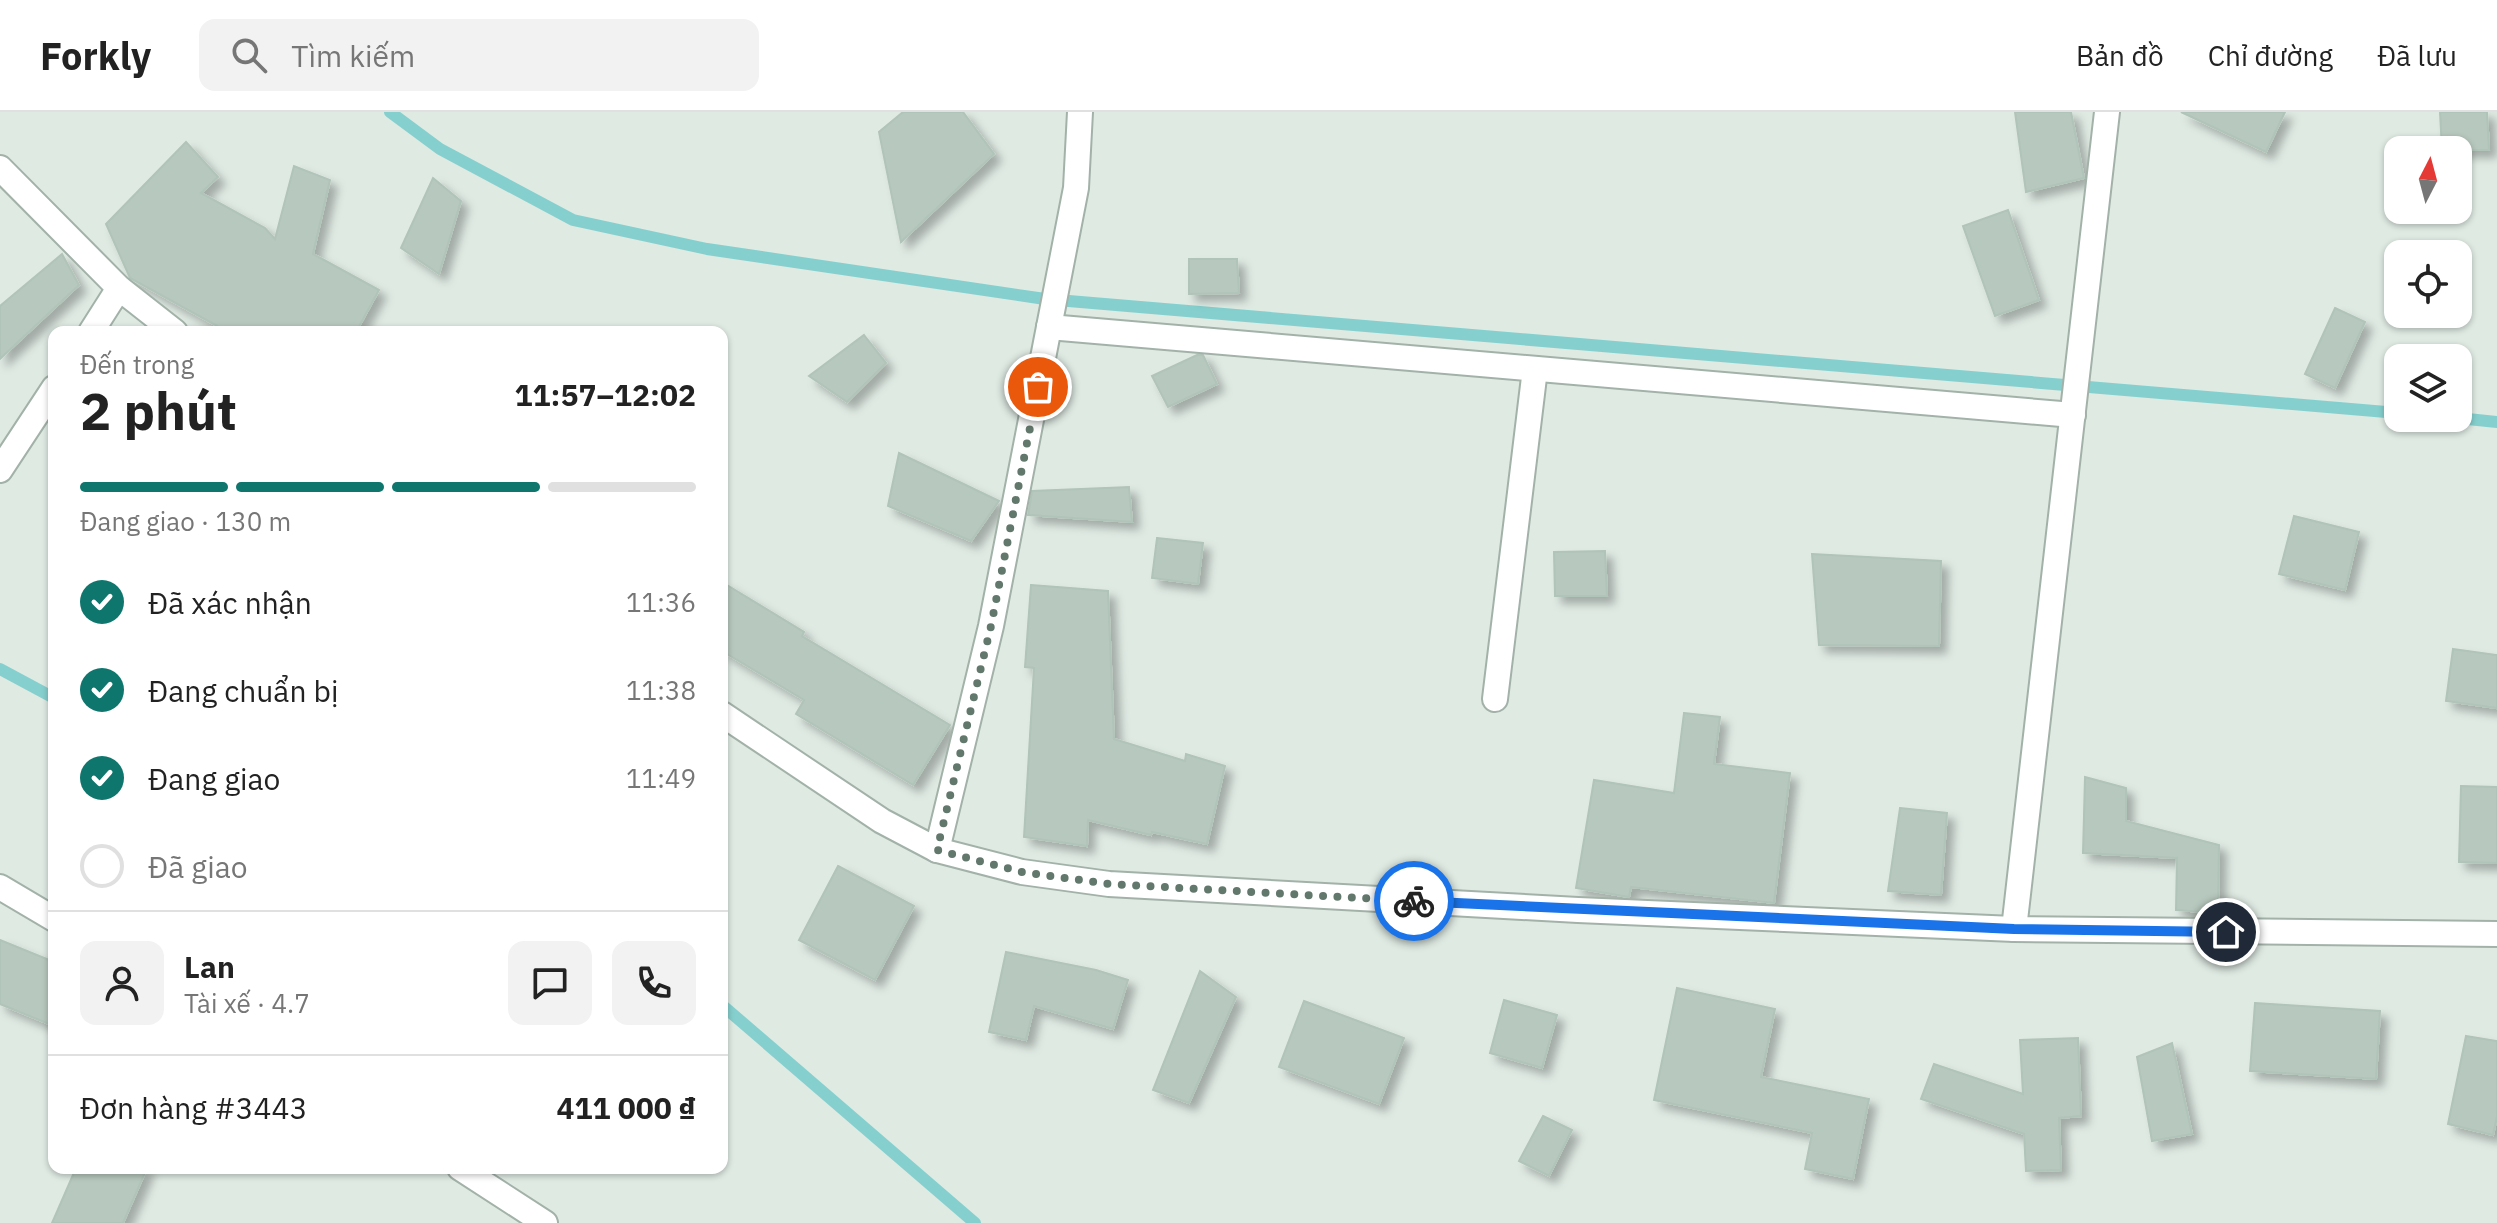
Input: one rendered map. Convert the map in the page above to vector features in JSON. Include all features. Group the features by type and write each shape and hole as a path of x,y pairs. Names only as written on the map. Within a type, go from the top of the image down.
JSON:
{"street":[{"path":"937,850 991,626 1076,188 1080,112"},
{"path":"2014,929 2107,112"},
{"path":"0,168 119,288 167,326"},
{"path":"95,326 119,288"},
{"path":"1050,322 1535,369 2073,408"},
{"path":"1495,699 1535,369"},
{"path":"0,470 48,397"},
{"path":"728,718 882,821 937,850 1022,872 1109,884 1594,911 2014,929 2497,934"},
{"path":"0,887 48,915"},
{"path":"469,1174 545,1223"}],"building":[{"path":"903,112 963,112 994,154 901,242 879,132"},
{"path":"2015,112 2071,112 2084,178 2026,192"},
{"path":"2181,112 2285,112 2266,152"},
{"path":"2440,112 2487,112 2489,150 2472,150 2472,136 2441,136"},
{"path":"186,142 218,177 201,193 265,228 275,239 294,166 330,180 313,254 379,290 359,326 217,326 130,278 106,224"},
{"path":"433,178 461,201 439,274 401,248"},
{"path":"2008,210 2039,300 1995,316 1963,226"},
{"path":"62,254 79,285 0,359 0,306"},
{"path":"1189,259 1237,259 1239,293 1189,294"},
{"path":"2335,308 2365,322 2335,388 2305,374"},
{"path":"864,335 886,363 847,402 809,376"},
{"path":"1203,355 1217,384 1168,407 1152,376"},
{"path":"899,453 999,501 971,541 888,506"},
{"path":"1129,487 1132,522 1028,515 1032,491"},
{"path":"2294,516 2359,532 2345,590 2279,574"},
{"path":"1157,538 1203,543 1198,584 1152,578"},
{"path":"1605,551 1607,596 1555,596 1554,552"},
{"path":"1812,554 1941,561 1939,646 1819,645"},
{"path":"1031,585 1108,591 1114,739 1185,761 1186,754 1225,766 1207,844 1088,820 1087,846 1024,837 1034,668 1025,667"},
{"path":"728,586 804,632 802,636 950,725 913,785 796,714 804,700 728,655"},
{"path":"2453,649 2497,655 2497,708 2446,701"},
{"path":"1684,713 1720,717 1714,764 1790,773 1774,903 1631,887 1629,897 1576,888 1594,780 1674,793"},
{"path":"2085,777 2126,788 2126,821 2219,845 2218,913 2176,910 2177,858 2083,853"},
{"path":"2461,786 2497,787 2497,863 2459,862"},
{"path":"1900,808 1947,813 1941,895 1888,891"},
{"path":"838,866 914,906 875,980 799,940"},
{"path":"0,940 48,960 48,1024 0,1004"},
{"path":"1006,952 1096,970 1128,980 1113,1029 1034,1006 1026,1040 989,1032"},
{"path":"1200,971 1236,997 1189,1103 1153,1090"},
{"path":"1677,988 1775,1009 1761,1077 1869,1099 1853,1179 1805,1169 1812,1133 1654,1100"},
{"path":"1504,1000 1557,1015 1542,1068 1490,1053"},
{"path":"1304,1001 1404,1038 1379,1104 1279,1067"},
{"path":"2255,1003 2380,1011 2376,1079 2250,1071"},
{"path":"2466,1036 2497,1041 2497,1117 2493,1135 2448,1124"},
{"path":"2078,1038 2081,1116 2059,1118 2061,1170 2026,1171 2024,1134 1921,1099 1934,1064 2023,1094 2020,1040"},
{"path":"2172,1043 2192,1134 2152,1141 2137,1057"},
{"path":"1543,1116 1572,1130 1549,1176 1519,1161"},
{"path":"73,1174 144,1174 123,1223 52,1223"}],"waterway":[{"path":"390,112 440,149 573,220 707,249 1045,299 2384,412"},
{"path":"2472,419 2497,422"},
{"path":"0,669 48,695"},
{"path":"728,1010 975,1223"}],"way so far":[{"path":"1038,387 991,626 937,850 1022,872 1109,884 1414,901"}],"route":[{"path":"1414,901 2014,929 2226,932"}]}
